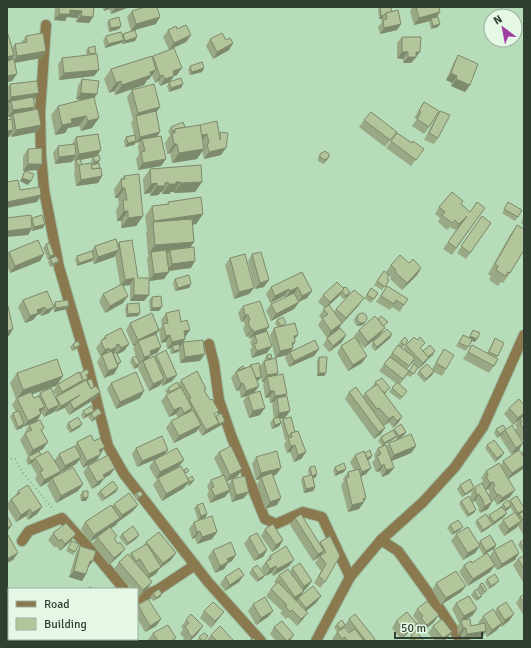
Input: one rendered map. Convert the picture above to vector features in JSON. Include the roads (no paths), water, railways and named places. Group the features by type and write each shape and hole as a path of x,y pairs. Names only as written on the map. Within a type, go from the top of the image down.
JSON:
{"street":[{"path":"46,25 40,112 41,155 44,190 59,267 87,363 108,446 124,474 208,582 260,641"},
{"path":"316,641 350,577 381,540 423,502 455,467 483,427 524,335"},
{"path":"209,344 214,364 218,400 265,519 276,524 303,512 322,517 350,577"},
{"path":"22,541 29,531 62,518 123,588"},
{"path":"381,540 398,551 440,609 460,641"},
{"path":"138,599 159,589 195,565"}]}
